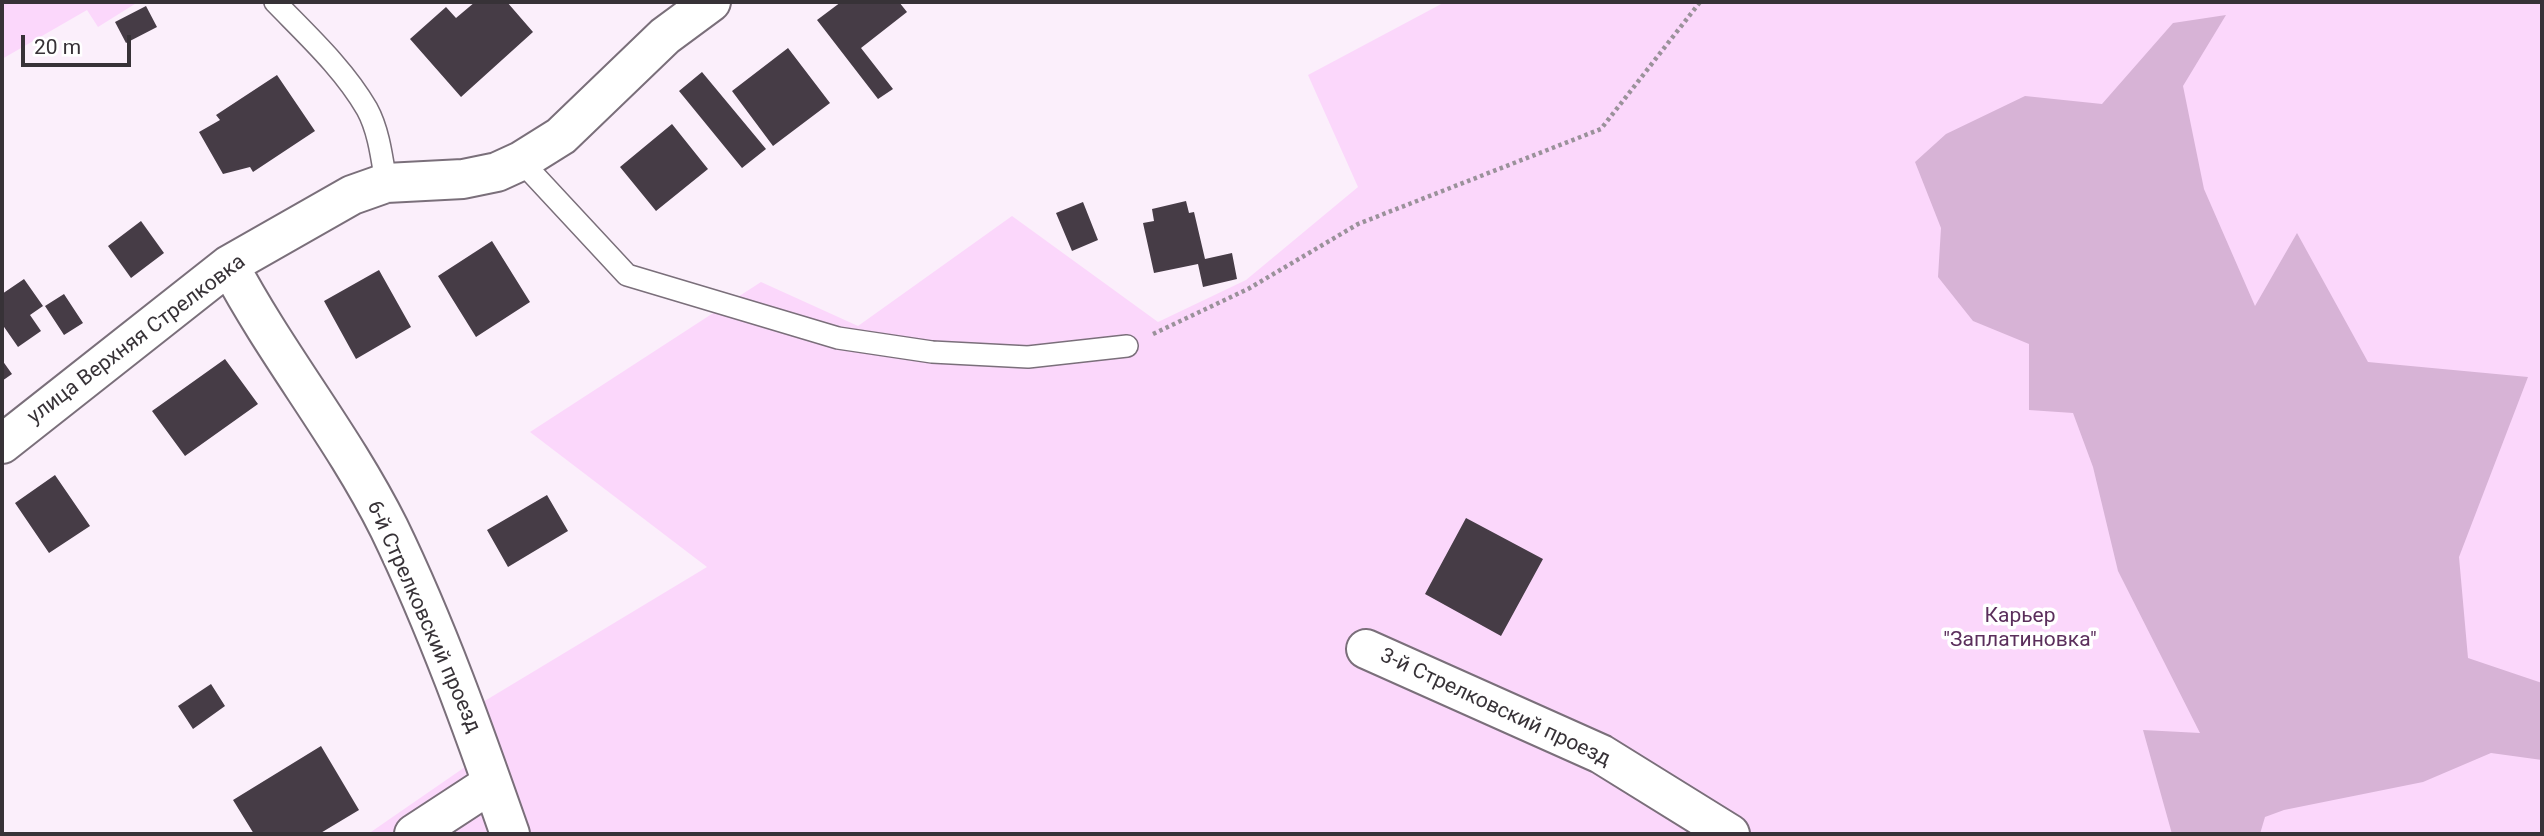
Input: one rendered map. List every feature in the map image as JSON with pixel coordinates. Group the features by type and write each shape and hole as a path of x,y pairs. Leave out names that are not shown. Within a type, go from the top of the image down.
{"street":[{"name":"улица Верхняя Стрелковка","path":"2,444 229,265 352,195 386,183 463,178 497,172 522,161 561,136 665,36 710,2"},
{"name":"6-й Стрелковский проезд","path":"229,265 247,300 320,408 388,528 472,721 510,834"},
{"name":"3-й Стрелковский проезд","path":"1366,649 1601,754 1730,834"},
{"path":"414,834 492,782"}],"lane":[{"path":"275,2 322,50 367,109 380,149 386,183"},
{"path":"522,161 627,275 838,338 932,352 1028,357 1127,346"}],"path":[{"path":"1127,346 1248,289 1358,224 1601,129 1700,2"}],"green space":[{"path":"2,2 138,2 98,27 87,10 2,59"},
{"name":"Карьер \"Заплатиновка\"","path":"1445,2 2542,2 2542,834 522,834 478,705 707,567 530,432 761,282 858,326 1012,216 1158,322 1246,280 1358,187 1308,75"},
{"path":"465,767 497,834 368,834"}],"shaded area":[{"path":"2226,15 2183,86 2204,189 2255,306 2297,233 2368,362 2528,377 2459,557 2468,658 2542,683 2542,760 2491,753 2423,782 2284,810 2265,817 2260,834 2172,834 2143,730 2200,733 2118,571 2093,467 2073,413 2029,410 2029,344 1973,321 1938,277 1941,228 1915,162 1946,134 2025,96 2102,104 2173,23"}],"building":[{"path":"475,2 507,2 533,32 461,97 410,39 446,7 456,18"},
{"path":"841,2 899,2 907,12 861,48 893,89 878,99 817,20"},
{"path":"146,6 157,27 126,43 115,22"},
{"path":"788,48 830,103 773,146 732,91"},
{"path":"702,72 766,149 742,168 679,91"},
{"path":"277,75 315,131 253,172 250,167 223,174 199,132 220,120 216,115"},
{"path":"672,124 708,169 656,211 620,167"},
{"path":"1186,201 1189,213 1194,212 1205,259 1232,253 1237,279 1203,287 1198,264 1154,273 1143,223 1154,221 1152,209"},
{"path":"1083,202 1098,240 1072,251 1056,213"},
{"path":"141,221 164,253 131,278 108,246"},
{"path":"492,241 530,302 476,337 438,276"},
{"path":"379,270 411,327 356,359 324,301"},
{"path":"24,279 43,306 30,315 41,331 18,347 2,324 2,294"},
{"path":"64,294 83,323 64,335 45,306"},
{"path":"225,359 258,404 185,456 152,411"},
{"path":"2,360 12,374 2,381"},
{"path":"55,475 90,526 49,553 15,503"},
{"path":"547,495 568,531 508,567 487,530"},
{"path":"1466,518 1543,559 1501,636 1425,594"},
{"path":"211,684 225,706 193,729 178,706"},
{"path":"321,746 359,810 319,834 254,834 233,800"}]}
